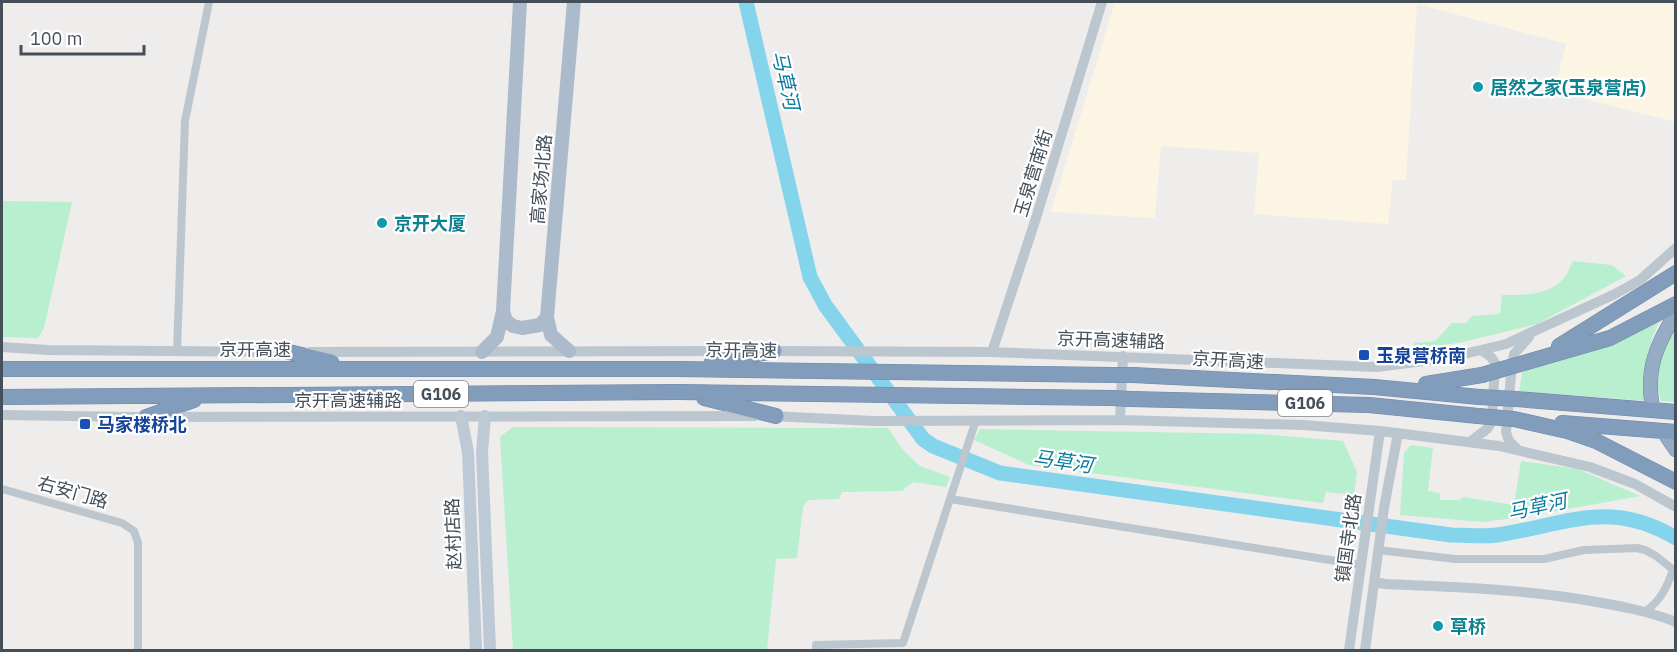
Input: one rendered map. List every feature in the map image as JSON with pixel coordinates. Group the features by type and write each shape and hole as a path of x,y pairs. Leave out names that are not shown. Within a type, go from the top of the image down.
{"highway":[{"path":"1544,356 1676,273"},
{"path":"1374,387 1439,384 1482,375 1610,338 1676,304"},
{"path":"1652,404 1649,386 1653,357 1663,334 1676,314"},
{"path":"677,369 774,351"},
{"path":"290,352 358,368"},
{"name":"京开高速","path":"2,369 677,369 1132,375 1374,387 1674,412"},
{"path":"678,392 776,416"},
{"name":"G106","path":"2,397 678,392 912,394 1369,405 1514,419"},
{"path":"146,417 205,396"},
{"path":"1514,419 1671,434 1676,450"},
{"path":"1514,419 1567,431 1596,441 1676,482"}],"main road":[{"name":"高家场北路","path":"482,352 497,337 503,310 520,2"},
{"name":"高家场北路","path":"547,317 574,2"},
{"path":"503,310 506,321 522,328 540,325 547,317"},
{"path":"547,317 551,334 569,351"},
{"name":"赵村店路","path":"461,416 468,452 476,651"},
{"name":"赵村店路","path":"485,416 482,452 490,651"}],"street":[{"path":"177,352 185,121 209,2"},
{"name":"玉泉营南街","path":"992,352 1102,2"},
{"name":"京开高速辅路","path":"774,351 992,352 1377,367 1447,358 1506,344 1615,294 1640,280 1676,248"},
{"path":"1518,449 1509,441 1506,432 1514,354 1536,331"},
{"path":"2,347 177,352 774,351"},
{"path":"1471,441 1487,429 1492,421 1495,363 1491,357 1480,350"},
{"path":"1120,420 1123,356"},
{"name":"京开高速辅路","path":"2,415 146,417 776,416 874,421 976,420"},
{"path":"816,651 816,645 903,644 976,420 1303,424 1471,441 1518,449 1590,467 1635,484 1676,507"},
{"name":"镇国寺北路","path":"1349,651 1380,431"},
{"name":"镇国寺北路","path":"1365,651 1384,508 1398,432"},
{"name":"右安门路","path":"2,489 122,523 134,531 138,543 138,651"},
{"path":"950,499 1361,565"},
{"path":"1379,548 1455,559 1544,559 1584,550 1637,548 1646,550 1674,571 1666,590 1646,611"},
{"path":"1375,582 1550,594 1646,611 1676,622"}],"shaded area":[{"path":"1115,2 1676,3 1675,122 1554,91 1566,44 1417,4 1406,180 1393,180 1388,224 1254,214 1259,153 1161,146 1155,218 1051,212"}],"green space":[{"path":"2,201 72,202 44,328 38,338 2,337"},
{"path":"1573,261 1612,265 1626,276 1537,324 1463,342 1414,350 1414,343 1435,341 1452,323 1466,323 1472,316 1500,314 1502,295 1535,293 1551,288 1565,276"},
{"path":"1661,316 1645,367 1649,401 1519,391 1523,369"},
{"path":"1675,321 1675,402 1661,401 1657,368"},
{"path":"513,427 888,428 903,450 920,466 950,477 946,487 913,482 902,491 842,492 839,499 808,500 803,507 797,558 776,559 767,650 513,650 500,437"},
{"path":"980,429 1261,434 1343,441 1357,472 1354,495 1326,492 1323,503 1029,465 974,440"},
{"path":"1411,445 1433,448 1428,491 1440,493 1440,500 1459,500 1463,497 1514,505 1521,461 1578,469 1640,496 1483,522 1400,515 1404,453"}],"waterway":[{"name":"马草河","path":"746,2 810,277 825,305 923,439 933,446 1000,473 1451,535 1497,535 1566,521 1608,517 1629,519 1652,526 1676,538"}],"place":[{"name":"居然之家(玉泉营店)","path":"1478,87"},
{"name":"京开大厦","path":"382,223"},
{"name":"玉泉营桥南","path":"1364,355"},
{"name":"马家楼桥北","path":"85,424"},
{"name":"草桥","path":"1438,626"}]}
